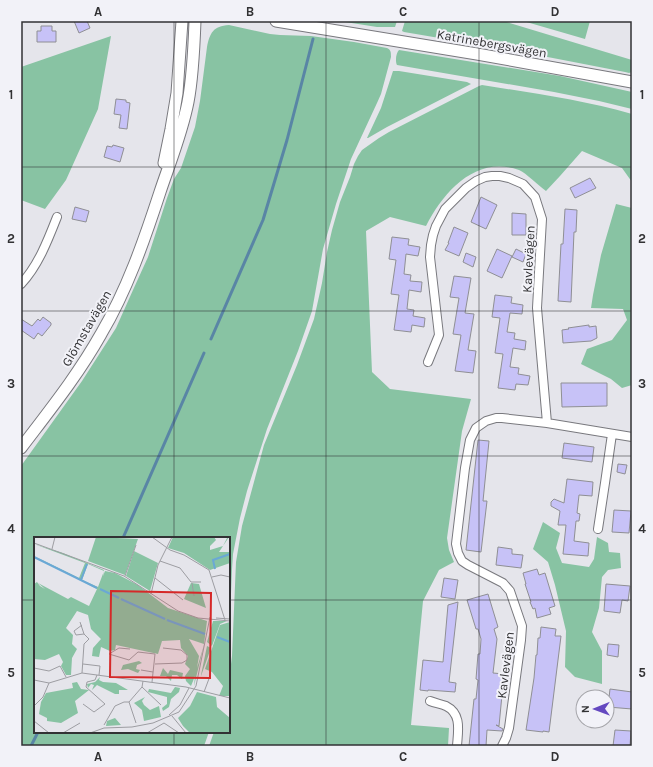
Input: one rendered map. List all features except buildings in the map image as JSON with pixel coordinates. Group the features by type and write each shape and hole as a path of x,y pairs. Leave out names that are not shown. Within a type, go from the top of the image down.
{"main road":[{"name":"Glömstavägen","path":"154,210 177,93 182,21"},
{"name":"Glömstavägen","path":"21,448 53,407 106,326 139,253 182,131 188,101 195,21"},
{"name":"Katrinebergsvägen","path":"276,21 477,54 632,82"}],"street":[{"name":"Kavlevägen","path":"428,362 439,335 430,257 431,244 436,226 445,209 466,188 476,181 484,177 500,176 517,181 527,187 535,197 542,219 537,308 547,423"},
{"path":"21,284 32,270 42,253 57,217"},
{"name":"Kavlevägen","path":"502,746 509,728 522,626 510,591 504,582 468,565 462,561 458,553 456,544 465,468 470,440 476,428 496,418 547,423 632,437"},
{"path":"598,529 612,434"},
{"path":"430,701 447,706 454,712 457,717 459,728 457,746"}],"green space":[{"path":"339,21 397,21 395,27 377,27"},
{"path":"405,21 503,21 632,60 632,72 629,73 527,53 404,32 402,31"},
{"path":"523,21 590,21 585,39"},
{"path":"229,25 270,34 311,36 387,48 390,51 391,57 381,94 351,159 336,204 323,249 312,311 267,429 247,491 233,554 230,618 230,537 34,537 34,733 209,733 204,746 21,746 21,466 82,381 116,328 148,257 167,198 174,179 181,168 195,127 209,38 213,31"},
{"path":"111,36 98,109 66,180 45,209 21,200 21,67"},
{"path":"399,50 560,76 632,92 632,109 554,92 397,65 396,57"},
{"path":"393,71 467,82 471,84 367,138 381,108"},
{"path":"482,85 539,94 632,114 632,182 622,168 582,151 546,191 519,170 503,167 489,168 475,172 463,179 452,189 442,200 426,226 390,217 366,231 372,372 390,389 471,399 462,431 447,538 449,550 454,562 439,570 423,601 411,725 449,728 448,746 209,746 214,733 230,733 230,672 236,562 242,526 264,445 314,319 332,230 340,202 354,164 362,150 379,138"},
{"path":"616,204 632,208 632,385 622,388 611,379 581,364 587,349 612,340 627,320 623,309 591,308 601,255"},
{"path":"543,522 560,533 556,548 562,563 589,567 594,559 597,537 608,543 609,552 620,553 621,568 608,570 602,577 599,608 592,632 602,651 602,684 575,677 565,667 566,631 555,585 548,562 533,549"}],"waterway":[{"path":"211,339 263,220 287,140 313,39"},
{"path":"123,537 204,353"},
{"path":"31,746 38,733"}]}
